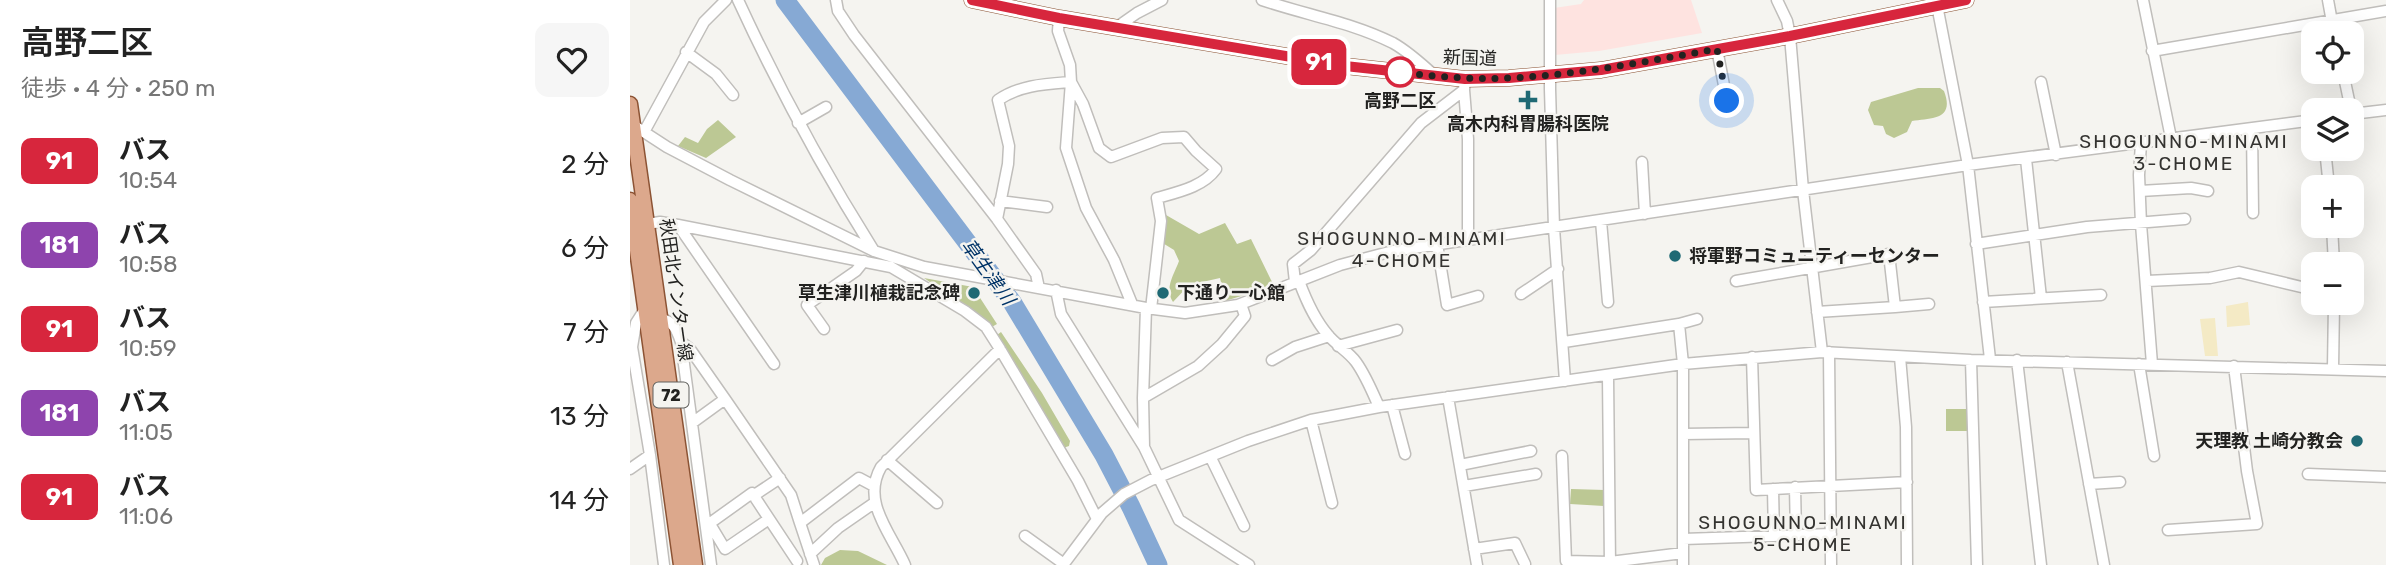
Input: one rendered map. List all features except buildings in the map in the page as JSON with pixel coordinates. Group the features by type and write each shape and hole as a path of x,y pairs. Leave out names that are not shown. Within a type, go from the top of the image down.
{"main road":[{"name":"新国道","path":"981,1 1035,6 1059,18 1345,66 1436,77 1464,84 1601,70 1790,36 1936,3 1966,0"},
{"name":"秋田北インター線","path":"630,104 636,127 640,225 638,243 645,309 681,565"},
{"name":"秋田北インター線","path":"630,200 640,225"},
{"name":"秋田北インター線","path":"638,243 661,319 695,565"}],"street":[{"path":"726,0 704,22 636,127 730,180 879,253 924,267 1185,313 1241,304 1340,265 1394,251 1968,165 2301,122"},
{"path":"738,0 798,123 832,185 891,267"},
{"path":"836,0 838,10 854,35 997,219 1036,274 1037,287"},
{"path":"1117,27 1162,0"},
{"path":"1262,0 1342,22 1393,44 1411,55 1436,77"},
{"path":"1550,0 1554,228 1565,382"},
{"path":"1777,0 1787,21 1790,36 1803,190 1817,312 1826,352 1831,565"},
{"path":"2143,0 2171,138"},
{"path":"2328,0 2332,20"},
{"path":"1936,3 1968,165 1990,359"},
{"path":"2152,51 2386,10"},
{"path":"1059,18 1058,31 1070,65 1071,82 1066,148 1086,208 1114,260 1132,304"},
{"path":"1717,49 1727,101 1726,109"},
{"path":"686,52 716,74 733,95"},
{"path":"997,219 1009,146 999,100 1008,94 1033,86 1071,82"},
{"path":"1071,82 1083,104 1099,148 1111,157 1162,138 1184,137 1216,169 1210,178 1190,188 1157,198 1161,221 1148,308 1143,398 1144,447"},
{"path":"2041,82 2056,155"},
{"path":"1464,84 1468,139 1468,240"},
{"path":"1379,407 1354,358 1329,336 1310,309 1297,282 1293,264 1320,240 1421,123 1464,84"},
{"path":"798,123 826,107"},
{"path":"2364,111 2386,110"},
{"path":"2252,128 2253,212"},
{"path":"2141,143 2141,224 2152,364"},
{"path":"2026,159 2041,298"},
{"path":"1642,162 1645,214"},
{"path":"2140,191 2191,188 2208,191"},
{"path":"1000,201 1048,207"},
{"path":"1976,244 2087,227 2185,219"},
{"path":"1601,221 1608,302"},
{"path":"640,225 660,222 678,225 891,267 971,315 986,327 1100,516"},
{"path":"678,225 774,364"},
{"path":"1437,244 1447,305 1478,296"},
{"path":"1735,281 1889,254 1895,307"},
{"path":"824,329 807,305 856,271 864,261"},
{"path":"1521,293 1558,269"},
{"path":"2147,281 2210,278 2239,272 2301,287"},
{"path":"1056,290 1061,314 1144,447 1155,478 1180,520 1249,565"},
{"path":"1983,302 2101,295"},
{"path":"1817,312 1929,303"},
{"path":"1143,398 1198,366 1222,344 1245,316 1241,304"},
{"path":"645,309 636,323 632,347 650,455 664,565"},
{"path":"2333,368 2334,315"},
{"path":"661,319 673,325 681,342 708,525 711,565"},
{"path":"1563,342 1697,319"},
{"path":"1562,456 1566,563 1683,559 1683,364 1679,324"},
{"path":"1338,346 1398,330"},
{"path":"1272,360 1295,348 1329,336"},
{"path":"681,342 690,349 791,495 812,559"},
{"path":"905,565 874,503 875,477 887,460 1000,349"},
{"path":"1025,536 1064,565 1100,516 1124,494 1155,478 1210,456 1311,420 1392,405 1683,364 1826,352 1971,360 2386,371"},
{"path":"1752,357 1756,490 1907,482"},
{"path":"1900,357 1907,482 1907,565"},
{"path":"1971,360 1977,565"},
{"path":"2017,360 2041,565"},
{"path":"2067,362 2104,565"},
{"path":"2139,364 2154,456"},
{"path":"2168,530 2257,524 2245,458 2234,366"},
{"path":"1608,376 1610,563"},
{"path":"1448,397 1477,565"},
{"path":"692,423 724,399"},
{"path":"1392,405 1405,454"},
{"path":"1311,420 1332,503"},
{"path":"1683,434 1753,433"},
{"path":"1460,465 1531,451"},
{"path":"630,469 650,455"},
{"path":"1210,456 1244,526"},
{"path":"887,460 937,503"},
{"path":"1464,486 1536,474"},
{"path":"2308,474 2386,477"},
{"path":"753,496 780,478"},
{"path":"800,523 859,478 874,486"},
{"path":"2089,484 2120,482"},
{"path":"1795,488 1796,535"},
{"path":"1773,489 1774,536"},
{"path":"708,525 752,493 797,561"},
{"path":"812,559 838,528 874,503"},
{"path":"708,525 725,550 769,519"},
{"path":"1683,539 1831,534"},
{"path":"1474,549 1515,543 1525,564"}],"shaded area":[{"path":"1584,0 1691,0 1702,33 1599,51 1555,55 1554,8 1581,4"}],"green space":[{"path":"1918,88 1940,88 1944,91 1946,108 1940,116 1912,121 1907,132 1894,138 1886,134 1883,126 1874,125 1868,110 1871,102"},
{"path":"718,120 736,137 706,158 678,146 685,137 698,143 707,129"},
{"path":"1166,215 1199,234 1225,223 1237,244 1251,239 1274,286 1225,301 1220,278 1189,285 1173,302 1169,292 1179,261 1174,250 1161,242"},
{"path":"924,278 973,287 997,324 990,328 969,309"},
{"path":"1001,332 1042,393 1070,441 1069,446 1063,448 997,335"},
{"path":"1946,409 1968,409 1967,431 1946,431"},
{"path":"1571,489 1605,490 1604,506 1570,504"},
{"path":"840,550 858,551 887,565 821,565 825,558"}],"sand":[{"path":"2248,302 2250,325 2227,327 2226,306"},
{"path":"2215,318 2218,356 2205,356 2200,319"}],"waterway":[{"name":"草生津川","path":"785,0 1012,302 1104,455 1158,565"}],"bus line":[{"name":"91","path":"972,0 1059,18 1345,66 1465,79 1601,70 1790,36 1966,0"}],"place":[{"name":"高野二区","path":"1400,72"},
{"name":"高木内科胃腸科医院","path":"1528,100"},
{"name":"将軍野コミュニティーセンター","path":"1675,256"},
{"name":"草生津川植栽記念碑","path":"974,293"},
{"name":"下通り一心館","path":"1163,293"},
{"name":"天理教 土崎分教会","path":"2357,441"}],"district":[{"name":"SHOGUNNO-MINAMI 3-CHOME","path":"2184,152"},
{"name":"SHOGUNNO-MINAMI 4-CHOME","path":"1402,249"},
{"name":"SHOGUNNO-MINAMI 5-CHOME","path":"1803,533"}],"route":[{"path":"1400,72 1391,71 1465,79 1509,78 1601,70 1717,49 1727,101"}]}
